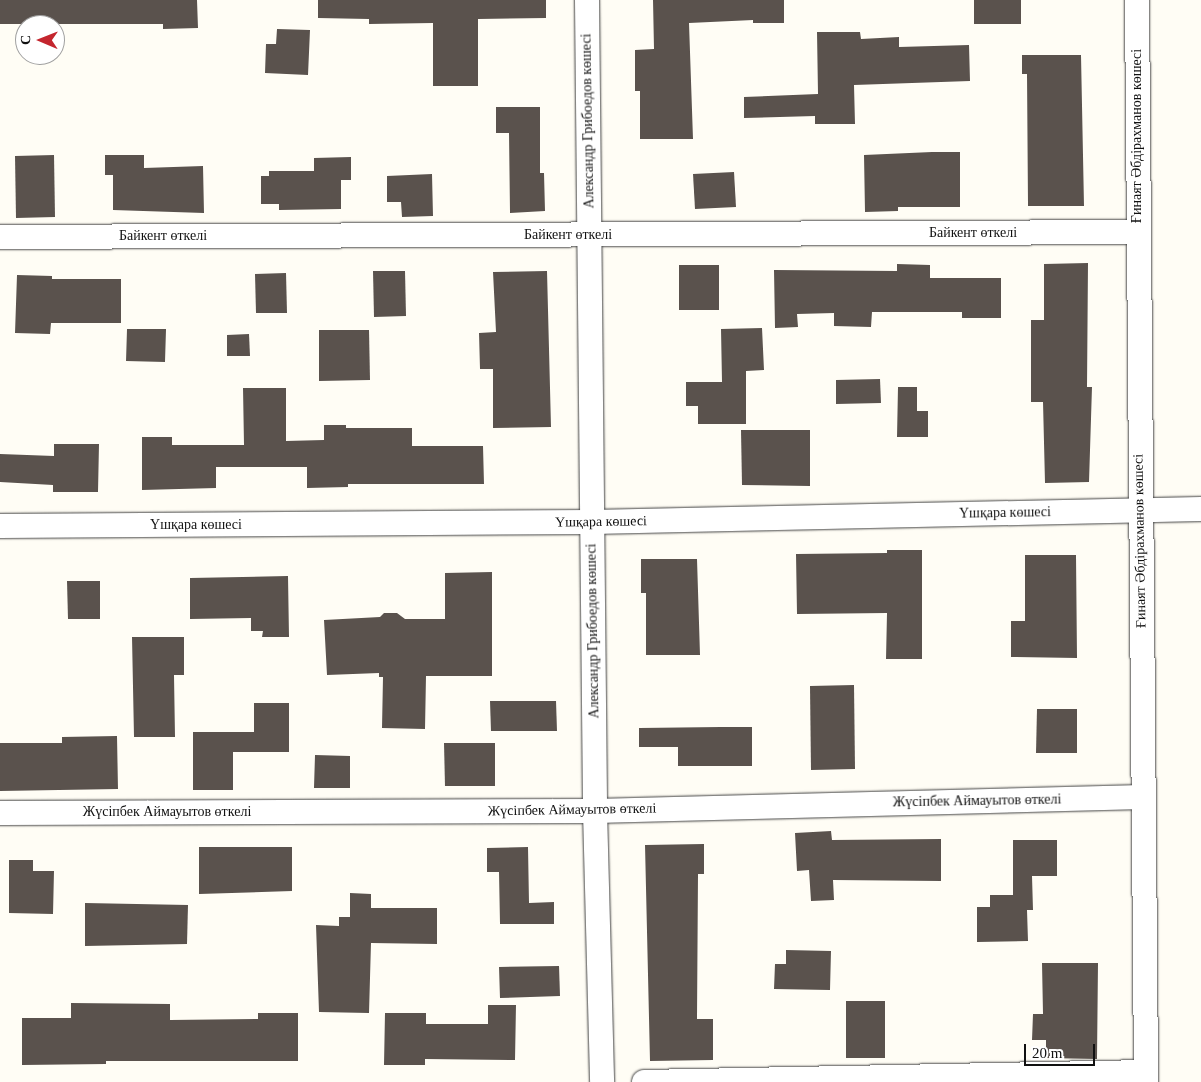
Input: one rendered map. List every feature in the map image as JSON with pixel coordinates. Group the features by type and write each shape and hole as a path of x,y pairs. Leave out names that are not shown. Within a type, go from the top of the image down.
{"street":[{"name":"Александр Грибоедов көшесі","path":"587,0 595,811 602,1082"},
{"name":"Ғинаят Әбдірахманов көшесі","path":"1137,0 1139,511 1146,1077"},
{"name":"Байкент өткелі","path":"0,237 1137,232"},
{"name":"Үшқара көшесі","path":"0,526 592,522 1201,509"},
{"name":"Жүсіпбек Аймауытов өткелі","path":"0,813 595,811 1143,797"},
{"path":"644,1082 1146,1077"}],"building":[{"path":"0,0 197,0 198,28 163,29 163,24 65,24 65,15 15,15 15,24 0,24"},
{"path":"318,0 546,0 546,18 478,19 478,86 433,86 433,23 369,24 369,19 318,18"},
{"path":"653,0 784,0 784,23 753,23 753,20 689,23 693,139 640,139 640,91 635,91 635,50 654,49"},
{"path":"974,0 1021,0 1021,24 974,24"},
{"path":"277,29 310,30 308,75 265,73 266,44 276,44"},
{"path":"817,32 860,32 861,39 899,37 899,47 969,45 970,81 854,85 855,124 815,124 815,116 744,118 744,97 818,94"},
{"path":"1022,55 1081,55 1084,206 1028,206 1027,74 1022,74"},
{"path":"496,107 540,107 540,173 544,173 545,211 510,213 509,133 496,133"},
{"path":"960,152 960,207 898,207 898,211 865,212 864,155"},
{"path":"54,155 55,217 16,218 15,156"},
{"path":"105,155 144,155 144,168 203,166 204,213 113,210 113,175 105,175"},
{"path":"351,157 351,180 341,180 341,209 279,210 279,204 261,204 261,176 269,176 269,171 314,171 314,158"},
{"path":"734,172 736,207 695,209 693,174"},
{"path":"432,174 433,216 402,217 401,202 387,202 387,176"},
{"path":"1088,263 1087,387 1092,387 1089,482 1045,483 1043,402 1031,402 1031,320 1044,320 1044,264"},
{"path":"897,264 930,265 930,278 1001,278 1001,318 962,318 962,312 872,312 871,327 834,326 834,313 797,314 798,327 775,328 774,270 897,271"},
{"path":"679,265 719,265 719,310 679,310"},
{"path":"373,271 405,271 406,316 374,317"},
{"path":"547,271 551,427 493,428 493,369 480,369 479,333 496,332 493,272"},
{"path":"286,273 287,313 256,313 255,274"},
{"path":"17,275 52,276 52,279 121,279 121,323 51,323 50,334 15,333"},
{"path":"762,328 764,370 746,371 746,424 698,424 698,406 686,406 686,382 722,382 721,329"},
{"path":"127,329 166,329 165,362 126,361"},
{"path":"319,330 369,330 370,380 319,381"},
{"path":"249,334 250,356 227,356 227,335"},
{"path":"880,379 881,403 836,404 836,380"},
{"path":"898,387 917,387 917,411 928,411 928,437 897,437"},
{"path":"243,388 286,388 286,441 324,440 324,425 346,425 346,428 412,428 412,446 483,446 484,484 348,484 348,487 307,488 307,467 216,467 216,488 142,490 142,437 172,437 172,445 244,445"},
{"path":"741,430 810,430 810,486 742,485"},
{"path":"54,444 99,444 98,492 53,492 53,485 0,482 0,454 54,456"},
{"path":"887,550 922,550 922,659 886,659 887,613 797,614 796,554 887,553"},
{"path":"1025,555 1076,555 1077,658 1011,657 1011,621 1025,621"},
{"path":"641,559 697,559 700,655 646,655 646,593 641,593"},
{"path":"492,572 492,676 426,676 425,729 382,728 383,677 379,677 379,673 327,675 324,620 380,617 384,613 397,613 405,619 445,619 445,573"},
{"path":"288,576 289,637 262,637 263,631 251,631 251,618 190,619 190,578"},
{"path":"67,581 100,581 100,619 68,619"},
{"path":"132,637 184,637 184,675 174,675 175,737 134,737"},
{"path":"854,685 855,769 811,770 810,686"},
{"path":"490,701 556,701 557,731 491,731"},
{"path":"254,703 289,703 289,752 233,752 233,790 193,790 193,732 254,732"},
{"path":"1037,709 1077,709 1077,753 1036,753"},
{"path":"752,727 752,766 678,766 678,747 639,747 639,728"},
{"path":"117,736 118,789 0,791 0,743 62,743 62,737"},
{"path":"444,743 495,743 495,786 445,786"},
{"path":"315,755 350,756 350,788 314,788"},
{"path":"831,831 832,840 941,839 941,881 833,880 834,900 811,901 809,870 797,871 795,833"},
{"path":"1013,840 1057,840 1057,876 1032,876 1033,910 1027,910 1028,941 977,942 977,907 990,907 990,895 1013,895"},
{"path":"704,844 704,874 698,874 697,1019 713,1019 713,1060 650,1061 645,845"},
{"path":"199,847 292,847 292,891 199,894"},
{"path":"528,847 529,903 554,902 554,924 500,924 499,872 487,872 487,848"},
{"path":"9,860 33,860 33,871 54,871 53,914 9,913"},
{"path":"350,893 371,894 371,908 437,908 437,944 371,943 369,1013 319,1012 316,925 339,926 339,917 350,917"},
{"path":"85,903 188,905 187,944 85,946"},
{"path":"786,950 831,951 830,990 774,989 775,964 786,964"},
{"path":"1042,963 1098,963 1097,1059 1046,1058 1046,1040 1032,1040 1033,1014 1043,1014"},
{"path":"559,966 560,996 500,998 499,967"},
{"path":"846,1001 885,1001 885,1058 846,1058"},
{"path":"71,1003 170,1004 170,1020 258,1019 258,1013 298,1013 298,1061 106,1061 106,1064 22,1065 22,1018 71,1018"},
{"path":"488,1005 516,1005 515,1060 425,1059 425,1065 384,1065 385,1013 426,1013 426,1024 488,1024"}]}
